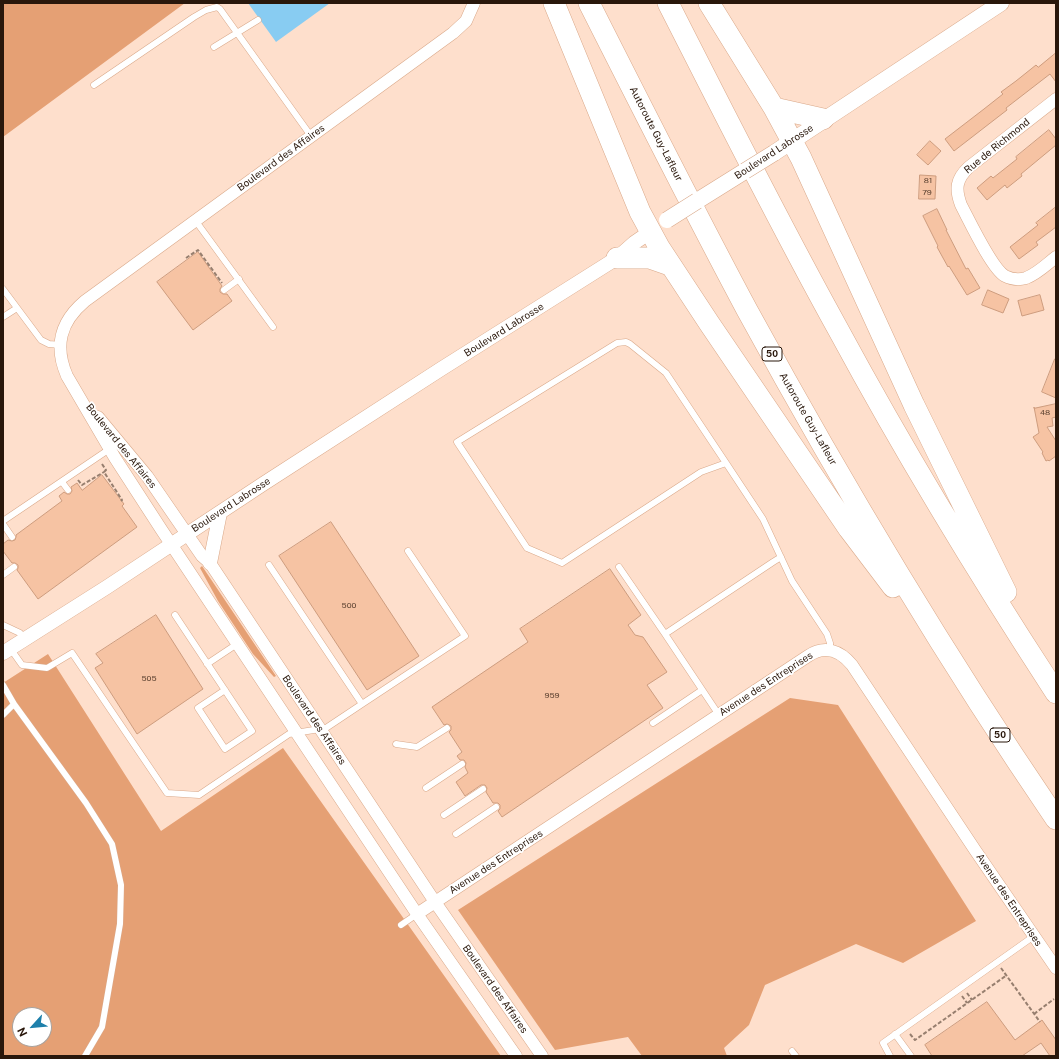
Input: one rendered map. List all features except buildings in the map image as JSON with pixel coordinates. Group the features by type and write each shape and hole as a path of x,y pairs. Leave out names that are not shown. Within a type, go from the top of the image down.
{"highway":[{"path":"554,3 640,212 670,265 849,529 974,695"},
{"name":"Autoroute Guy-Lafleur","path":"589,3 707,233 775,360 880,543 974,695 1056,819"},
{"path":"668,3 781,223 857,364 952,529 1056,692"},
{"path":"709,3 774,108 801,158 944,469 1056,692"},
{"path":"774,108 823,119"},
{"path":"617,258 650,258 670,265"}],"main road":[{"name":"Boulevard Labrosse","path":"650,232 774,153 823,119 1001,3"}],"street":[{"name":"Boulevard des Affaires","path":"474,3 469,16 458,30 80,305 66,323 61,336 60,345 64,369 76,392 115,446 172,545 417,914 516,1056"},
{"name":"Rue de Richmond","path":"1056,99 962,173 957,186 958,198 961,205 994,265 1004,276 1017,279 1025,278 1032,275 1056,257"},
{"name":"Boulevard Labrosse","path":"6,651 172,545 441,369 617,258 634,243 650,232"},
{"name":"Boulevard des Affaires","path":"115,446 147,476 202,556 210,563 435,902 542,1056"},
{"path":"210,563 220,513"},
{"name":"Avenue des Entreprises","path":"417,914 813,653 821,650 830,650 843,655 852,665 1056,968"}],"lane":[{"path":"94,85 194,17 212,7 217,7 220,9 311,136"},
{"path":"214,47 258,20"},
{"path":"196,220 273,327"},
{"path":"224,290 238,279"},
{"path":"3,289 41,340 49,344 60,345"},
{"path":"3,317 17,308"},
{"path":"726,463 701,472 562,563 527,548 457,442 617,343 626,342 630,344 666,373 726,463 763,519 797,590 827,634 830,643 830,650"},
{"path":"12,537 3,522 115,446"},
{"path":"62,482 68,490"},
{"path":"6,651 22,665 48,668 72,653 168,793 199,795 289,734 326,728 465,636 408,551"},
{"path":"664,634 781,558"},
{"path":"269,565 362,704"},
{"path":"3,575 14,567"},
{"path":"619,567 719,715"},
{"path":"175,615 207,664 225,690 252,731 225,749 198,708 225,690"},
{"path":"3,625 20,633 24,639"},
{"path":"207,664 237,644"},
{"path":"3,685 14,704 86,803 112,844 121,885 120,924 102,1027 86,1056"},
{"path":"653,722 702,690"},
{"path":"3,715 14,704"},
{"path":"396,744 417,747 446,728"},
{"path":"426,788 462,764"},
{"path":"444,815 484,789"},
{"path":"456,834 496,807"},
{"path":"401,925 417,914"},
{"path":"890,1056 883,1042 1034,936"},
{"path":"895,1034 911,1056"}],"path":[{"path":"186,258 198,250 218,277"},
{"path":"101,462 106,470 104,472 122,500 121,501"},
{"path":"77,478 82,485 104,472"},
{"path":"1001,967 1040,1022"},
{"path":"909,1032 915,1040 1007,975"},
{"path":"965,991 972,1000"},
{"path":"961,994 967,1003"},
{"path":"1034,1014 1054,999"}],"shaded area":[{"path":"3,3 185,3 3,137"},
{"path":"202,566 276,676 274,677 253,654 218,601 200,568"},
{"path":"48,654 161,831 283,748 501,1056 3,1056 3,683"},
{"path":"790,698 838,705 976,921 903,963 856,944 765,985 749,1025 724,1048 727,1056 642,1056 628,1037 555,1050 458,910"}],"water":[{"path":"248,3 330,3 276,42"}]}
